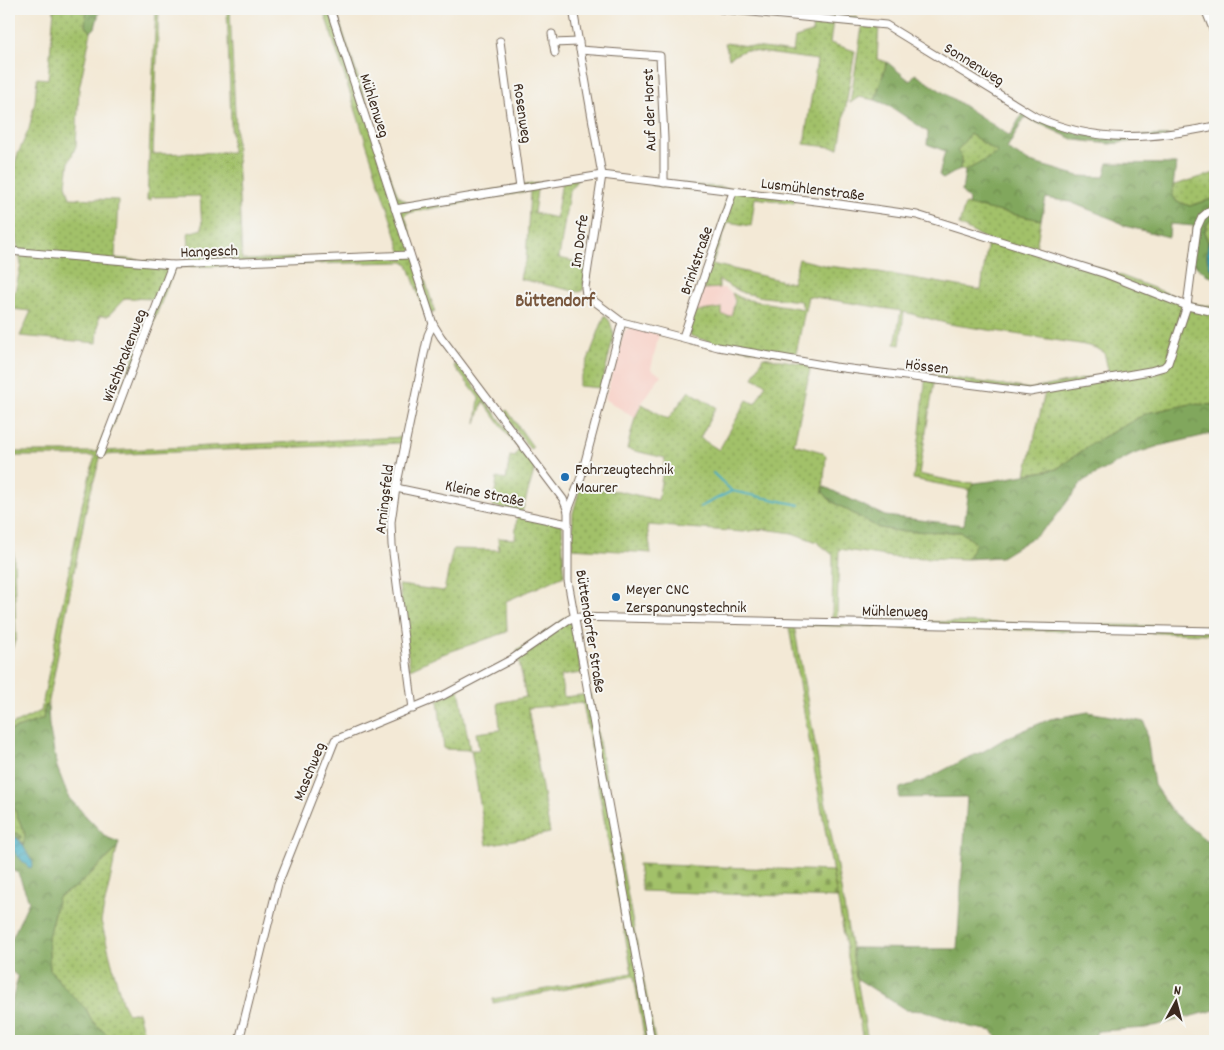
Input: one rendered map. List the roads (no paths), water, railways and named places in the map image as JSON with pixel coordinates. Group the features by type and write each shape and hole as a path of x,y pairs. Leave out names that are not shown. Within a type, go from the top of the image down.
{"street":[{"name":"Mühlenweg","path":"332,9 396,209"},
{"name":"Im Dorfe","path":"573,9 602,175 585,286 586,295 622,322"},
{"name":"Sonnenweg","path":"720,9 886,25 1036,117 1058,127 1083,134 1108,137 1149,136 1215,126"},
{"path":"1205,9 1215,34"},
{"path":"552,34 555,53"},
{"name":"Rosenweg","path":"500,41 520,188"},
{"path":"553,43 580,46"},
{"name":"Auf der Horst","path":"580,46 660,56 664,183"},
{"name":"Lusmühlenstraße","path":"396,209 602,175 916,215 1106,274 1187,306 1215,312"},
{"name":"Brinkstraße","path":"683,337 733,192"},
{"path":"1187,306 1197,228 1202,217 1215,206"},
{"path":"396,209 433,324 563,500 568,511"},
{"name":"Hangesch","path":"9,251 172,265 410,255"},
{"name":"Wischbrakenweg","path":"100,454 172,265"},
{"name":"Hössen","path":"622,322 718,347 835,367 1030,392 1164,367 1168,363 1187,306"},
{"path":"568,511 581,477 622,322"},
{"name":"Arningsfeld","path":"413,709 392,544 391,522 396,488 428,336 433,324"},
{"name":"Kleine Straße","path":"396,488 568,524"},
{"name":"Büttendorfer Straße","path":"568,511 568,581 651,1041"},
{"name":"Mühlenweg","path":"574,617 1215,631"},
{"name":"Maschweg","path":"239,1041 278,884 335,740 413,709 444,694 512,659 574,617"}],"water":[{"path":"1215,233 1215,271 1210,268 1207,254 1209,241"},
{"path":"15,837 20,841 33,862 31,868 15,853 10,840"}],"waterway":[{"path":"713,473 732,491 800,505"},
{"path":"700,507 732,491"}],"place":[{"name":"Fahrzeugtechnik Maurer","path":"565,477"},
{"name":"Meyer CNC Zerspanungstechnik","path":"616,597"}],"district":[{"name":"Büttendorf","path":"555,299"}]}
